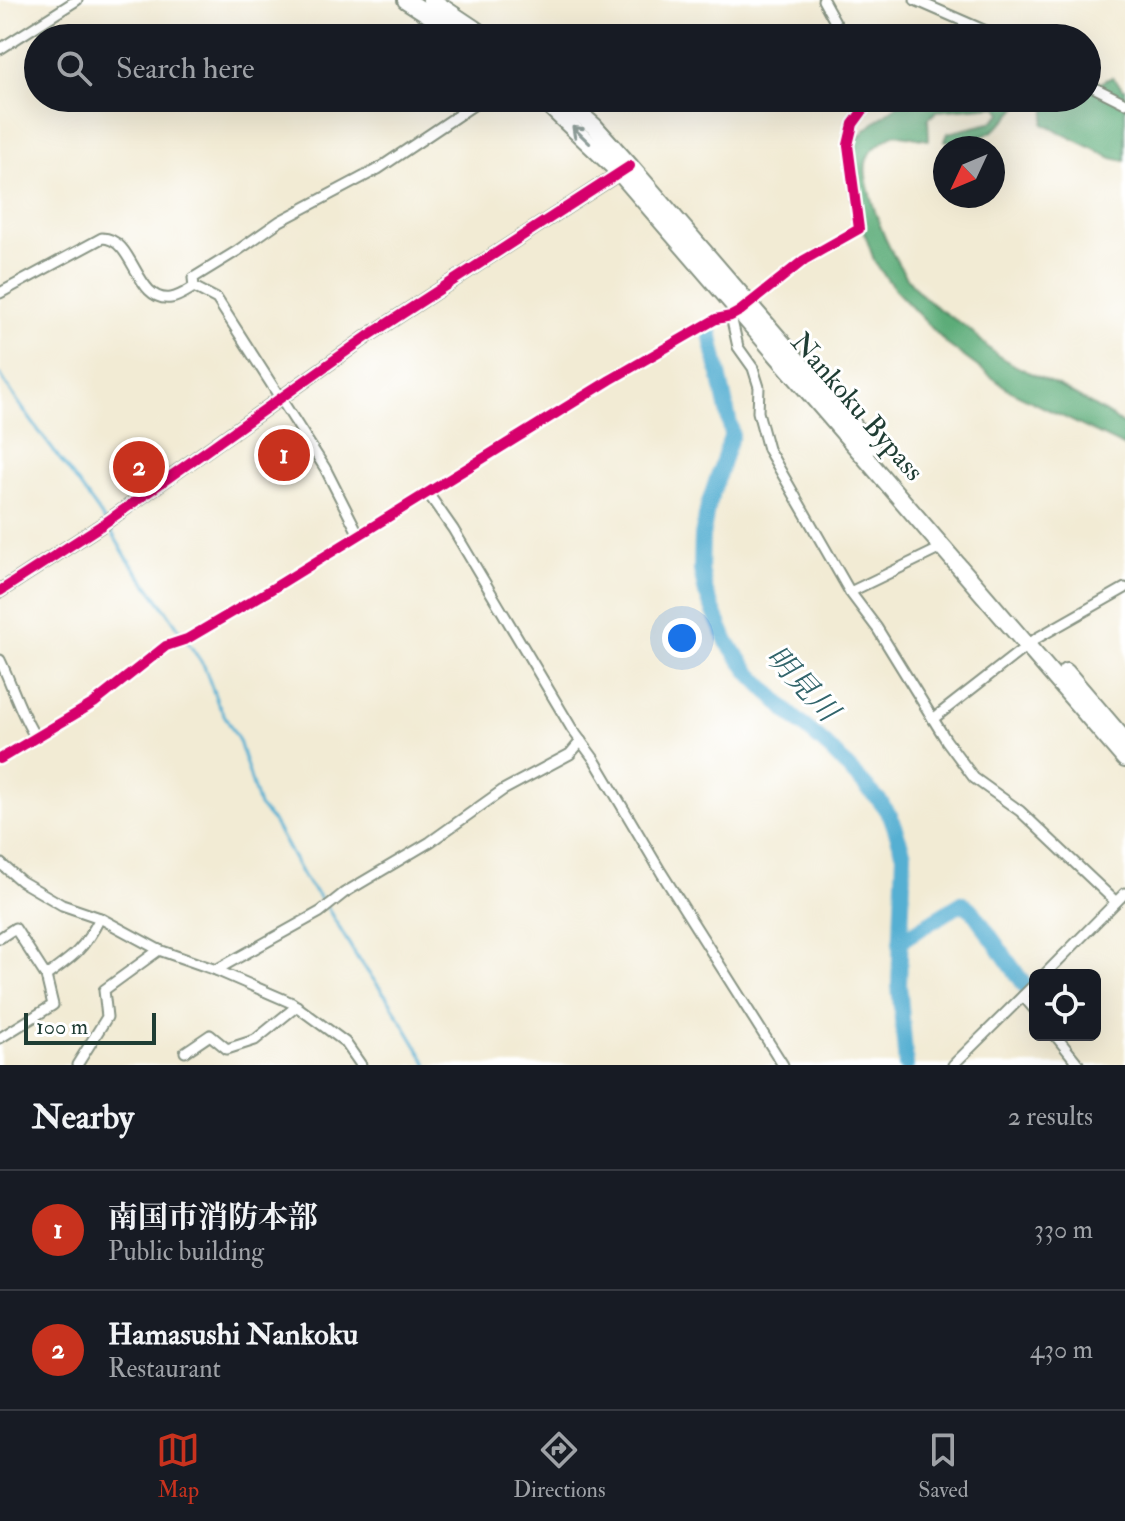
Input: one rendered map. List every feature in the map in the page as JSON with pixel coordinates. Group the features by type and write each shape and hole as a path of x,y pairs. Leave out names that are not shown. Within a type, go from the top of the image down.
{"highway":[{"path":"406,0 443,24"},
{"path":"431,0 467,24"},
{"name":"Nankoku Bypass","path":"558,112 625,169"},
{"name":"Nankoku Bypass","path":"578,112 594,126 625,169 740,310 943,547 1125,741"},
{"name":"Nankoku Bypass","path":"740,310 1033,642 1125,759"}],"street":[{"path":"39,24 77,0"},
{"path":"823,0 836,24"},
{"path":"915,0 970,24"},
{"path":"0,49 24,34"},
{"path":"1101,91 1125,103"},
{"path":"194,287 193,278 200,271 237,251 280,221 378,169 463,112"},
{"path":"0,759 94,703 166,646 185,640 705,325 740,310 804,260 859,229 848,145 853,124 862,112"},
{"path":"0,591 105,522 368,336 625,169"},
{"path":"0,293 102,238 110,238 119,245 157,297 176,297 194,287"},
{"path":"194,287 217,299 325,468 359,535"},
{"path":"740,310 738,347 753,368 759,387 758,412 768,449 850,592 877,628 974,778 1020,811 1125,914"},
{"path":"427,492 453,529 566,720 783,1065"},
{"path":"850,592 943,547"},
{"path":"933,719 1033,642 1125,588"},
{"path":"0,660 22,716 36,738"},
{"path":"216,970 327,907 430,842 503,790 570,754 581,741"},
{"path":"0,863 21,881 62,905 100,918 159,950 216,970 297,1006 345,1042 361,1065"},
{"path":"1050,969 1125,893"},
{"path":"46,976 73,957 87,942 100,918"},
{"path":"0,938 15,928 46,976 53,1005 0,1038"},
{"path":"77,1065 107,1017 104,990 159,950"},
{"path":"953,1065 1029,990"},
{"path":"1023,996 1029,1003"},
{"path":"185,1052 210,1035 227,1049 255,1040 297,1006"},
{"path":"1060,1041 1079,1065"}],"green space":[{"path":"1112,77 1125,90 1125,161 1112,158 1043,124 1046,112 1101,112 1101,83"},
{"path":"888,112 936,112 928,119 929,140 895,134 870,153 865,167 875,211 899,265 925,298 970,330 997,355 1074,394 1125,425 1125,447 1012,392 948,345 898,293 875,263 852,197 846,169 848,149 866,129"},
{"path":"1001,112 1013,112 994,130 981,136 947,136 948,133 990,123"}],"waterway":[{"name":"明見川","path":"709,328 732,434 708,506 702,536 701,570 706,593 727,642 750,673 825,744 879,800 891,817 904,854 899,984 906,1065"},
{"path":"0,374 104,520"},
{"path":"108,526 127,558 204,666 218,704 239,741 259,806 274,823 304,878 389,1000 428,1065"},
{"path":"900,941 962,903 972,910 1026,987"}],"cycle path":[{"path":"0,759 94,703 166,646 187,639 267,592 610,380 716,319 740,311 804,260 859,229 848,145 853,124 862,112"},
{"path":"0,591 102,525 368,336 630,166"}],"place":[{"name":"南国市消防本部","path":"284,455"},
{"name":"Hamasushi Nankoku","path":"139,467"}]}
